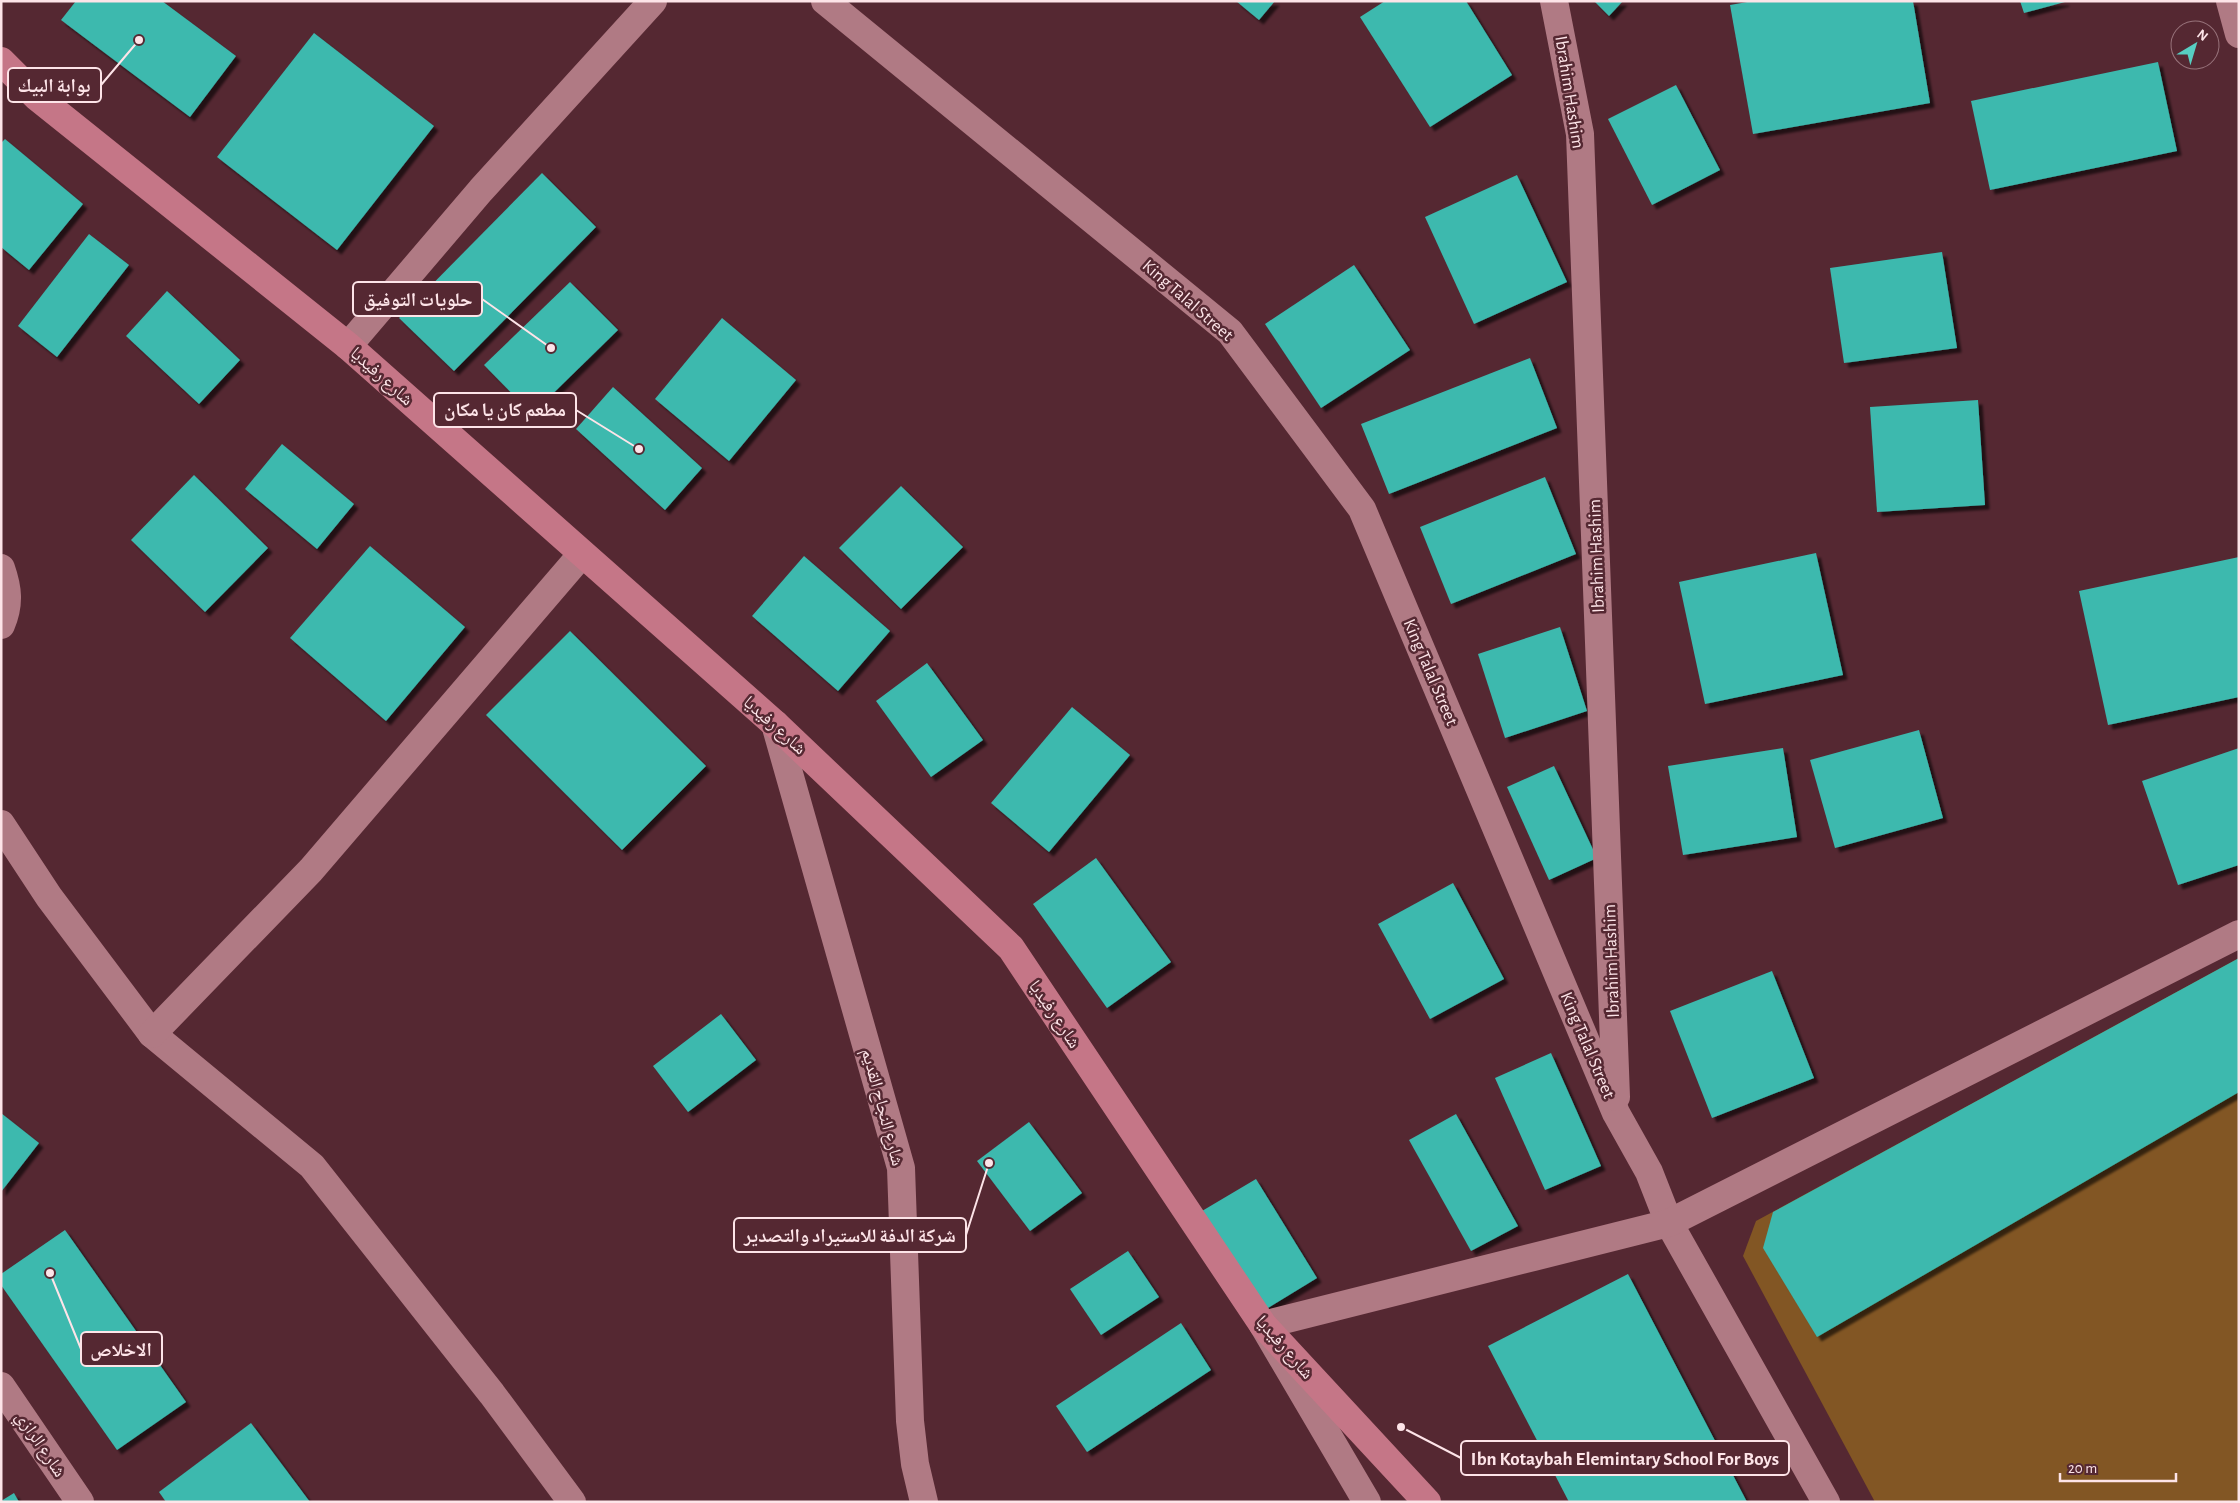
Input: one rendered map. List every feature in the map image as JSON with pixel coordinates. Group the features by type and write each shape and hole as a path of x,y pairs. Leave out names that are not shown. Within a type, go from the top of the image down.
{"main road":[{"name":"شارع رفيديا","path":"1,61 36,97 348,346 775,724 1012,948 1263,1326 1427,1502"}],"street":[{"path":"348,346 481,190 653,1"},
{"name":"King Talal Street","path":"825,1 1230,332 1362,509 1616,1113 1649,1172 1669,1223 1826,1502"},
{"name":"Ibrahim Hashim","path":"1554,1 1580,134 1616,1113"},
{"path":"2230,1 2239,34"},
{"path":"152,1034 311,870 582,554"},
{"path":"1,568 8,590 7,612 1,625"},
{"name":"شارع النجاح القديم","path":"775,724 901,1168 910,1421 915,1464 924,1502"},
{"path":"1,824 49,897 152,1034 312,1166 492,1394 572,1502"},
{"path":"1367,1502 1263,1326 1669,1223 2239,934"},
{"name":"شارع الرازي","path":"1,1386 80,1502"}],"shaded area":[{"path":"2239,958 2239,1502 1875,1502 1743,1256 1756,1221"}],"building":[{"path":"76,1 162,1 236,56 190,117 61,20"},
{"path":"1236,1 1275,1 1259,20"},
{"path":"1385,1 1466,1 1512,75 1430,127 1360,17"},
{"path":"1594,1 1623,1 1609,16"},
{"path":"1753,1 1913,1 1930,103 1753,134 1730,5"},
{"path":"2020,1 2065,1 2065,2 2024,13"},
{"path":"314,33 434,126 337,250 217,157"},
{"path":"2158,62 2177,151 1990,190 1971,101"},
{"path":"1676,85 1720,170 1652,205 1608,119"},
{"path":"5,139 83,204 29,270 1,247 1,143"},
{"path":"542,173 596,227 454,371 399,318"},
{"path":"1517,175 1567,282 1474,324 1425,217"},
{"path":"89,234 129,265 57,357 18,326"},
{"path":"1942,252 1957,348 1844,363 1830,268"},
{"path":"1354,265 1410,350 1321,408 1265,324"},
{"path":"570,282 618,330 532,414 484,365"},
{"path":"167,291 240,360 199,404 126,336"},
{"path":"722,318 796,380 729,461 655,399"},
{"path":"1530,358 1557,428 1389,494 1361,424"},
{"path":"613,387 702,468 665,510 576,429"},
{"path":"1978,400 1985,505 1877,512 1870,407"},
{"path":"282,444 354,504 317,549 245,489"},
{"path":"194,475 268,548 205,612 131,540"},
{"path":"1545,477 1576,554 1451,604 1420,527"},
{"path":"901,486 963,547 901,609 839,548"},
{"path":"370,546 465,627 386,721 290,638"},
{"path":"1816,553 1843,675 1705,704 1679,582"},
{"path":"804,556 890,631 838,691 752,616"},
{"path":"2239,557 2239,697 2108,725 2079,591"},
{"path":"1560,627 1587,711 1505,738 1478,654"},
{"path":"570,631 706,766 622,850 486,715"},
{"path":"927,663 983,740 931,777 876,701"},
{"path":"1072,707 1130,755 1049,852 991,803"},
{"path":"1919,730 1943,818 1835,848 1810,760"},
{"path":"1783,748 1797,837 1683,855 1668,766"},
{"path":"2239,748 2239,865 2178,885 2142,781"},
{"path":"1554,766 1597,858 1549,880 1507,787"},
{"path":"1096,858 1171,962 1107,1008 1033,904"},
{"path":"1453,883 1504,979 1430,1019 1378,924"},
{"path":"2239,958 2239,1092 1817,1337 1763,1248 1773,1212"},
{"path":"1772,971 1814,1078 1712,1118 1670,1011"},
{"path":"721,1014 756,1060 688,1112 653,1066"},
{"path":"1551,1053 1601,1166 1545,1190 1495,1078"},
{"path":"1,1113 39,1143 1,1192"},
{"path":"1456,1114 1518,1226 1471,1251 1409,1140"},
{"path":"1029,1122 1082,1193 1030,1231 977,1161"},
{"path":"1256,1179 1317,1278 1263,1311 1202,1211"},
{"path":"65,1230 186,1402 117,1450 1,1285 1,1274"},
{"path":"1128,1251 1159,1297 1101,1335 1070,1289"},
{"path":"1628,1274 1747,1502 1569,1502 1488,1346"},
{"path":"1181,1323 1211,1370 1087,1452 1056,1406"},
{"path":"251,1423 310,1502 166,1502 159,1492"},
{"path":"14,1493 19,1502 1,1502 1,1501"}],"place":[{"name":"بوابة البيك","path":"139,40"},
{"name":"حلويات التوفيق","path":"551,348"},
{"name":"مطعم كان يا مكان","path":"639,449"},
{"name":"شركة الدفة للاستيراد والتصدير","path":"989,1163"},
{"name":"الاخلاص","path":"50,1273"},
{"name":"Ibn Kotaybah Elemintary School For Boys","path":"1401,1427"}]}
